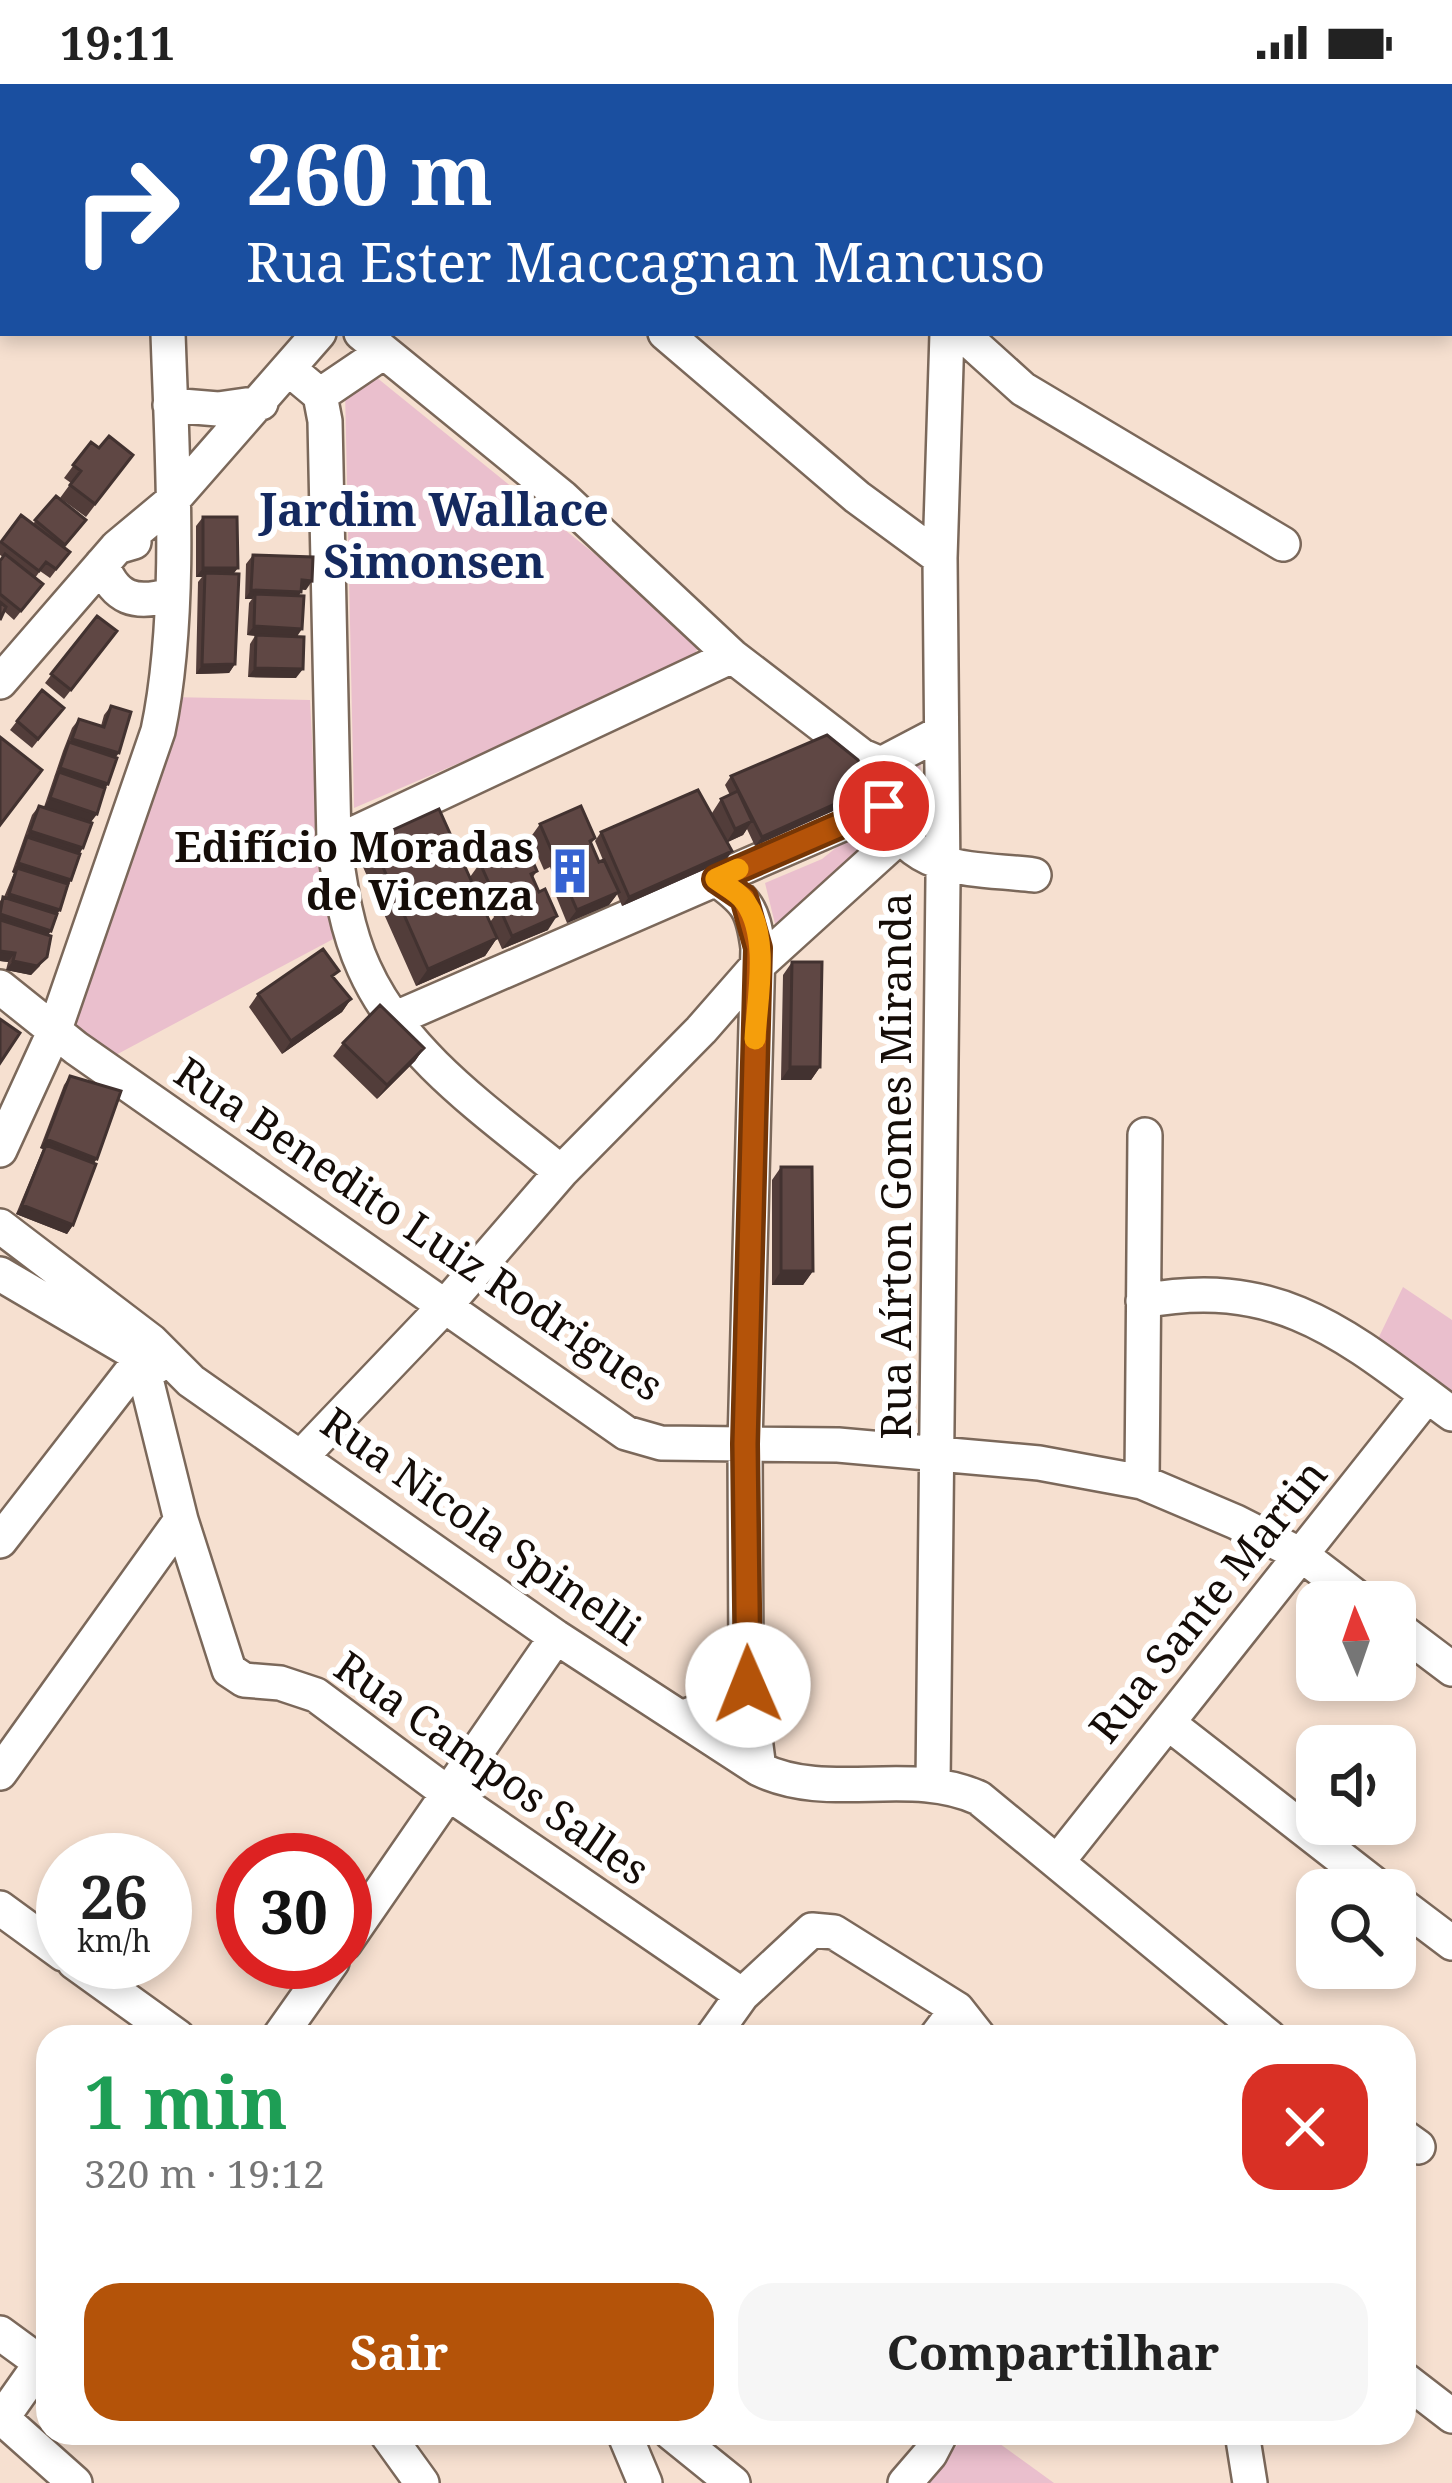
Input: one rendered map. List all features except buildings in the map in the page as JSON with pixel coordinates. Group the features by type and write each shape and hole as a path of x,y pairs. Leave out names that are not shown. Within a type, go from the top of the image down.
{"street":[{"path":"0,1150 54,1031 158,731 166,691 171,560 168,336"},
{"path":"0,682 110,556 171,502 317,336"},
{"path":"669,336 857,497 940,558"},
{"name":"Rua Aírton Gomes Miranda","path":"933,1784 943,863 940,558 947,336"},
{"path":"964,336 1022,389 1283,544"},
{"path":"320,395 371,343 562,497 732,656 862,756 881,764"},
{"path":"290,370 320,395 328,483 334,843 341,896 364,969 394,1019 445,1077 560,1172"},
{"path":"170,405 218,409 261,403"},
{"path":"110,556 130,542 152,544 171,560"},
{"path":"110,556 115,590 126,598 139,601 170,595"},
{"path":"334,843 732,656"},
{"path":"881,764 940,733"},
{"path":"881,764 878,787 884,806 898,838 915,852 943,863 1034,875"},
{"path":"394,1019 884,806"},
{"path":"301,1457 446,1305 560,1172 701,1030 758,965 898,838"},
{"path":"716,879 744,898 750,909 758,965 745,1444 746,1669 759,1769"},
{"name":"Rua Benedito Luiz Rodrigues","path":"0,988 54,1031 626,1433 661,1443 838,1445 1039,1463 1142,1482 1237,1522 1303,1556 1336,1581"},
{"path":"701,1030 755,1054"},
{"path":"1142,1482 1144,1135"},
{"name":"Rua Nicola Spinelli","path":"0,1226 146,1350 556,1636 759,1769 786,1781 933,1784 979,1798 1255,2025"},
{"name":"Rua Nicola Spinelli","path":"0,1274 146,1350"},
{"path":"1143,1301 1191,1292 1255,1298 1332,1329 1440,1405"},
{"path":"0,1541 146,1350"},
{"name":"Rua Campos Salles","path":"146,1350 181,1520 229,1670 244,1680 280,1683 316,1695 449,1794 742,1996"},
{"name":"Rua Sante Martin","path":"1058,1862 1303,1556 1440,1405"},
{"path":"0,1773 181,1520"},
{"path":"372,1904 556,1636"},
{"path":"1416,1642 1452,1670"},
{"path":"683,1717 720,1704 746,1669"},
{"path":"1168,1724 1355,1869"},
{"path":"0,1908 36,1934"},
{"path":"1416,1916 1452,1943"},
{"path":"721,2025 742,1996 812,1930 834,1932 957,2009 970,2025"},
{"path":"111,1989 161,2025"},
{"path":"287,2025 313,1989"},
{"path":"945,2025 957,2009"},
{"path":"0,2333 36,2353"},
{"path":"36,2370 1,2420 75,2483"},
{"path":"1416,2388 1452,2416"},
{"path":"392,2445 406,2476"},
{"path":"629,2445 645,2483"},
{"path":"686,2445 733,2483"},
{"path":"905,2483 933,2445"},
{"path":"1243,2445 1250,2483"}],"shaded area":[{"path":"376,377 701,640 691,664 354,808 345,390"},
{"path":"169,697 310,700 320,894 337,937 112,1057 73,1030 164,740"},
{"path":"921,756 918,835 902,833 894,768"},
{"path":"873,818 886,840 826,879 802,913 776,928 765,883 822,859"},
{"path":"1403,1287 1452,1320 1452,1394 1377,1341"},
{"path":"957,2445 1002,2445 1054,2483 926,2483"}],"slow traffic":[{"path":"738,869 716,879 744,898 753,920 758,965 755,1039"}],"place":[{"name":"Edifício Moradas de Vicenza","path":"570,871"}],"district":[{"name":"Jardim Wallace Simonsen","path":"434,536"}],"route":[{"path":"748,1685 745,1444 758,948 744,898 716,879 884,806"}]}
